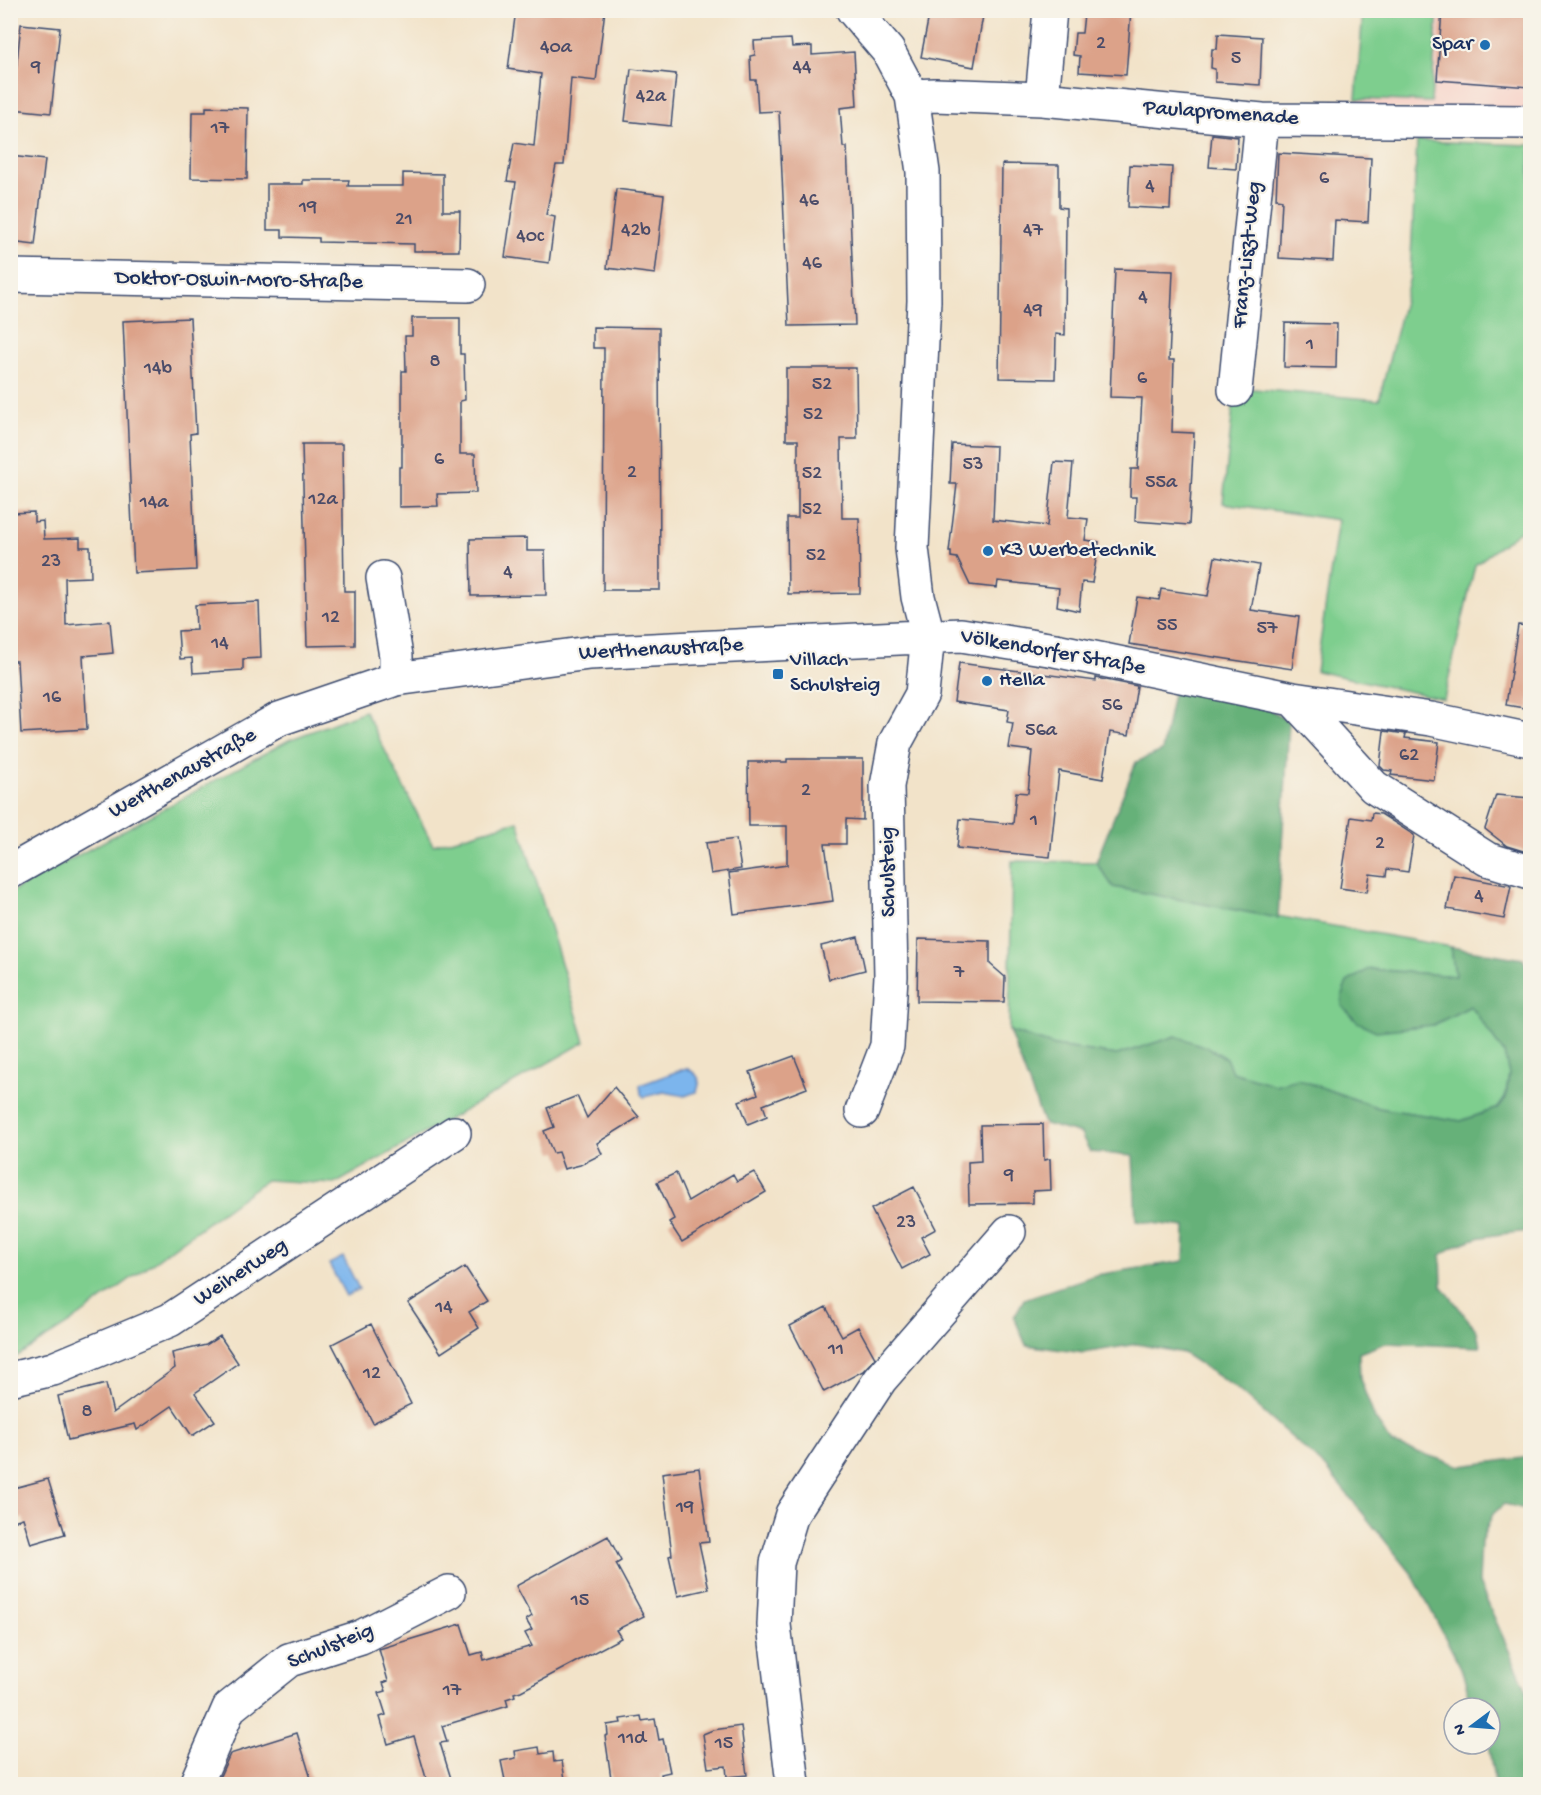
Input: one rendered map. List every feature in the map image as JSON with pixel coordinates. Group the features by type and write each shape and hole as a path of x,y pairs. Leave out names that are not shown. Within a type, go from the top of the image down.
{"street":[{"name":"Völkendorfer Straße","path":"854,10 888,51 912,96 923,172 924,302 912,548 918,597 928,635 961,634 1055,650 1293,699 1431,719 1530,740"},
{"path":"1042,99 1050,10"},
{"name":"Paulapromenade","path":"912,96 1042,99 1262,120 1530,122"},
{"name":"Franz-Liszt-Weg","path":"1234,390 1262,120"},
{"name":"Doktor-Oswin-Moro-Straße","path":"10,276 468,285"},
{"path":"383,578 396,656 396,679"},
{"name":"Werthenaustraße","path":"10,872 279,720 396,679 589,653 928,635"},
{"name":"Schulsteig","path":"862,1111 887,1046 891,976 886,786 895,743 922,694 928,635"},
{"path":"1293,699 1374,787 1487,859 1530,872"},
{"name":"Weiherweg","path":"10,1379 53,1369 170,1320 454,1133"},
{"path":"793,1785 774,1624 777,1563 792,1514 880,1380 1009,1232"},
{"name":"Schulsteig","path":"196,1785 229,1708 289,1660 361,1637 449,1592"}],"shaded area":[{"path":"1363,11 1530,11 1530,114 1356,107"}],"green space":[{"path":"1363,11 1438,11 1431,102 1356,99"},
{"path":"1417,141 1530,145 1530,523 1475,565 1444,699 1316,671 1338,520 1223,503 1234,397 1254,389 1379,400 1410,277"},
{"path":"1174,688 1263,705 1289,722 1278,918 1113,887 1096,862 1136,762 1162,751"},
{"path":"365,711 433,845 518,821 585,1042 335,1184 266,1180 70,1323 11,1360 11,892 289,740"},
{"path":"1012,861 1096,862 1114,887 1451,947 1455,976 1369,969 1433,1025 1471,1006 1504,1053 1509,1074 1505,1098 1498,1108 1461,1121 1379,1108 1298,1079 1275,1085 1232,1072 1176,1036 1117,1055 1055,1046 1009,1031"},
{"path":"1451,947 1523,959 1530,975 1530,1118 1528,1119 1530,1231 1473,1239 1441,1255 1442,1286 1477,1331 1480,1347 1386,1343 1359,1353 1360,1379 1375,1419 1392,1444 1461,1466 1530,1457 1530,1510 1504,1504 1493,1514 1481,1541 1479,1583 1530,1698 1530,1784 1495,1784 1490,1756 1502,1756 1502,1696 1469,1696 1461,1668 1412,1574 1326,1468 1236,1388 1183,1353 1137,1344 1084,1353 1026,1345 1014,1317 1024,1299 1096,1275 1184,1261 1185,1227 1136,1221 1133,1156 1090,1152 1081,1134 1044,1124 1009,1031 1055,1046 1117,1055 1176,1036 1209,1048 1226,1058 1232,1072 1275,1085 1298,1079 1379,1108 1461,1121 1498,1108 1506,1098 1509,1074 1504,1053 1471,1006 1433,1025 1376,1031 1357,1022 1342,1006 1342,995 1347,982 1369,969 1455,976"}],"water":[{"path":"686,1068 698,1078 699,1084 696,1092 685,1096 664,1092 644,1097 641,1094 640,1085"},
{"path":"343,1257 359,1289 346,1296 329,1264"}],"building":[{"path":"516,10 605,10 596,81 571,78 564,165 556,165 546,215 555,217 549,263 505,257 516,182 507,181 514,143 534,146 541,74 508,69"},
{"path":"930,10 984,10 974,67 921,57"},
{"path":"1101,10 1131,10 1126,75 1079,72 1080,56 1073,55 1075,33 1082,33 1084,14 1101,15"},
{"name":"Spar","path":"1442,10 1530,10 1530,87 1437,80"},
{"path":"21,24 60,28 51,113 12,109"},
{"path":"1218,34 1262,37 1260,85 1215,82 1215,69 1211,68 1212,49 1217,49"},
{"path":"791,39 792,47 812,46 812,55 854,52 857,106 840,108 843,147 847,147 855,325 789,326 779,111 758,112 756,80 751,80 750,56 755,55 754,41"},
{"path":"631,69 676,74 671,126 625,121"},
{"path":"206,107 248,108 247,179 191,178 192,112 206,112"},
{"path":"1212,134 1238,137 1236,169 1209,167"},
{"path":"1278,153 1371,158 1368,222 1335,220 1333,261 1279,258 1282,200 1276,199"},
{"path":"10,156 45,160 35,245 10,242"},
{"path":"1002,164 1059,165 1059,207 1066,208 1065,335 1056,334 1055,379 999,378"},
{"path":"1130,165 1172,167 1170,209 1128,207"},
{"path":"403,173 443,174 443,211 460,211 459,251 414,251 414,244 319,242 319,238 282,237 282,230 267,230 267,184 303,184 303,180 349,180 348,186 403,186"},
{"path":"616,189 664,195 655,274 607,268"},
{"path":"1115,269 1173,271 1169,360 1174,360 1172,432 1194,433 1189,525 1135,521 1136,497 1130,497 1131,469 1138,469 1142,398 1110,397"},
{"path":"190,318 196,433 190,434 196,570 134,573 123,321"},
{"path":"412,318 460,318 460,354 464,354 465,400 460,401 460,454 475,454 476,493 437,494 438,506 399,507 399,467 402,467 402,371 406,371 405,336 412,336"},
{"path":"1285,323 1337,324 1336,368 1284,367"},
{"path":"593,327 659,328 660,590 603,590 604,348 593,348"},
{"path":"786,368 856,368 857,439 841,439 842,518 859,518 860,593 788,594 787,518 798,518 798,440 786,440"},
{"path":"302,444 342,444 344,591 355,591 355,645 307,646"},
{"path":"952,444 996,446 993,520 1047,526 1054,462 1073,463 1068,517 1088,519 1085,540 1099,542 1092,583 1082,582 1079,611 1057,606 1059,588 998,581 997,588 970,585 957,558 951,557 951,552 949,552 957,484 950,484"},
{"path":"34,512 34,522 43,521 44,539 80,538 80,547 90,547 91,577 65,578 66,625 110,621 113,653 83,656 87,729 21,733 17,661 13,661 10,619 10,513"},
{"path":"527,538 527,551 545,551 546,595 471,596 470,539"},
{"path":"1215,557 1259,565 1251,610 1299,617 1292,669 1129,644 1137,597 1159,600 1161,589 1208,596"},
{"path":"259,602 261,658 243,659 243,670 193,673 192,658 180,659 178,631 196,630 195,605"},
{"path":"1518,625 1530,626 1530,709 1506,705"},
{"path":"959,663 1096,681 1096,678 1137,686 1129,735 1110,732 1103,779 1059,771 1050,857 957,848 960,819 1013,824 1016,792 1028,793 1032,751 1009,748 1013,723 1007,722 1009,710 954,702"},
{"path":"1384,731 1406,734 1405,738 1439,742 1434,780 1391,775 1392,771 1384,770 1380,766"},
{"path":"787,759 863,759 863,820 846,819 846,844 825,844 833,901 734,914 729,873 787,865 787,826 749,826 748,762 787,762"},
{"path":"1496,795 1530,798 1530,853 1507,846 1485,829"},
{"path":"1372,813 1381,814 1414,835 1408,872 1387,869 1386,876 1370,874 1367,892 1340,888 1351,817 1371,820"},
{"path":"736,839 741,869 711,874 706,843"},
{"path":"1454,875 1511,886 1504,919 1447,909"},
{"path":"858,937 865,970 829,979 821,946"},
{"path":"918,939 990,941 990,964 1005,977 1004,1002 917,1001"},
{"path":"794,1056 807,1088 763,1105 767,1116 748,1124 739,1101 758,1094 750,1072"},
{"path":"614,1087 639,1117 597,1143 602,1154 580,1165 564,1169 558,1152 553,1153 544,1131 554,1127 547,1108 577,1096 587,1118"},
{"path":"1043,1124 1044,1160 1050,1159 1051,1190 1033,1191 1033,1203 969,1204 968,1162 981,1161 980,1125"},
{"path":"754,1172 766,1192 682,1242 669,1222 674,1219 657,1182 676,1173 688,1201 733,1174 737,1181"},
{"path":"914,1187 936,1229 921,1237 930,1254 902,1269 871,1209"},
{"path":"465,1267 487,1301 469,1312 479,1328 441,1353 408,1303"},
{"path":"826,1307 842,1336 858,1327 875,1358 863,1371 824,1392 790,1326"},
{"path":"371,1324 411,1404 373,1423 332,1344"},
{"path":"220,1336 238,1363 195,1393 215,1421 192,1436 172,1406 137,1430 135,1424 68,1440 58,1396 106,1384 113,1413 175,1368 172,1353 206,1345"},
{"path":"699,1468 709,1542 699,1543 709,1589 678,1596 669,1556 672,1555 662,1473"},
{"path":"48,1479 65,1534 31,1544 23,1518 10,1522 10,1489"},
{"path":"608,1536 621,1561 616,1564 644,1616 616,1630 621,1638 514,1693 515,1696 506,1699 508,1706 442,1726 447,1742 440,1743 453,1785 428,1785 414,1736 388,1744 380,1717 386,1715 379,1693 386,1691 383,1683 388,1681 379,1649 461,1624 471,1655 482,1652 484,1660 532,1646 525,1633 532,1630 526,1620 532,1616 516,1586"},
{"path":"641,1716 642,1721 655,1719 659,1740 663,1739 670,1772 661,1774 663,1785 612,1785 605,1736 608,1735 607,1725 621,1723 620,1719"},
{"path":"741,1726 747,1775 727,1777 726,1766 708,1768 703,1734 713,1730"},
{"path":"297,1733 313,1785 216,1785 230,1754"},
{"path":"539,1747 540,1754 553,1752 554,1762 562,1761 566,1785 506,1785 501,1761 516,1758 515,1751"}],"place":[{"name":"Spar","path":"1485,45"},
{"name":"K3 Werbetechnik","path":"988,551"},
{"name":"Villach Schulsteig","path":"778,674"},
{"name":"Hella","path":"987,681"}]}
